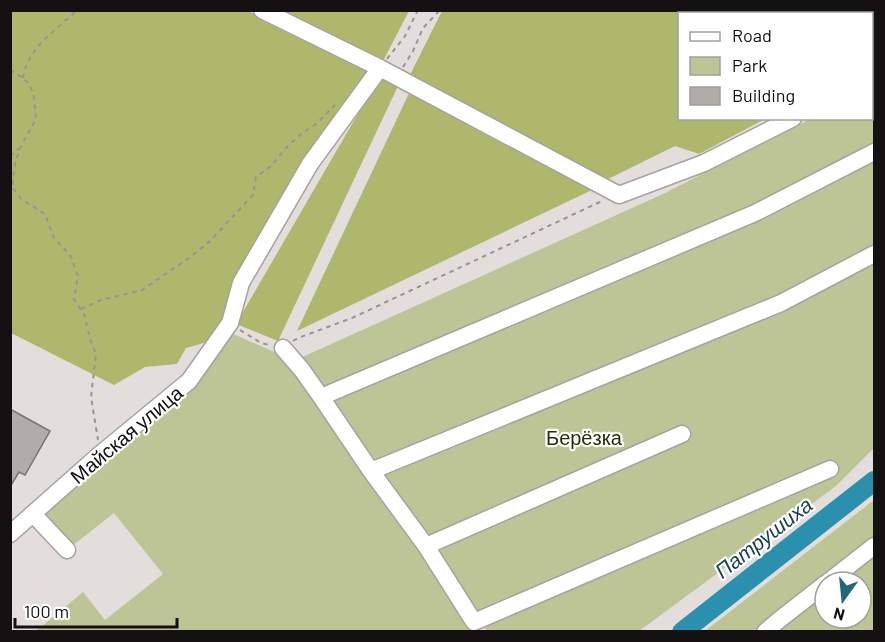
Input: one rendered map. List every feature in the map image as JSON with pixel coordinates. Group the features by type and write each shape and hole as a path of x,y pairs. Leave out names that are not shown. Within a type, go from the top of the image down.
{"street":[{"path":"262,10 380,68 619,195 704,164 789,120"},
{"name":"Майская улица","path":"10,534 101,453 189,381 230,323 241,283 310,164 380,68"},
{"path":"321,397 755,213 874,152"},
{"path":"371,471 781,303 874,254"},
{"path":"283,348 302,370 426,546 474,622 830,470"},
{"path":"426,546 682,434"},
{"path":"33,514 67,550"},
{"path":"843,570 874,546"},
{"path":"765,632 813,593"}],"path":[{"path":"23,78 27,63 40,45 77,10"},
{"path":"380,68 405,36 418,10"},
{"path":"396,77 413,51 423,28 440,10"},
{"path":"10,70 30,85 36,118 20,148 12,187 21,199 45,214 54,238 70,255 78,276 75,299 84,314 96,354 91,397 101,453"},
{"path":"81,309 108,297 142,290 209,242 252,195 256,177 271,166 301,134 316,124 338,103"},
{"path":"10,156 20,148"},
{"path":"230,323 261,343 283,348 298,338 352,318 599,202 619,195"}],"green space":[{"path":"10,11 248,11 372,71 218,339 186,348 177,364 145,367 114,385 11,333"},
{"path":"274,11 409,11 382,63"},
{"path":"442,11 874,11 873,60 873,12 678,12 678,120 763,120 699,154 675,146 606,180 410,75"},
{"path":"381,74 398,86 278,341 236,324"},
{"name":"Берёзка","path":"873,86 874,448 836,486 639,631 487,631 298,359 663,194 808,120 873,120"},
{"path":"411,89 594,189 297,331"},
{"path":"231,333 286,357 476,631 35,632 83,592 105,620 163,574 114,513 72,546 40,514"},
{"path":"874,500 874,631 705,631"}],"building":[{"path":"10,409 50,431 25,475 19,472 10,487"}],"waterway":[{"name":"Патрушиха","path":"682,632 874,481"}]}
